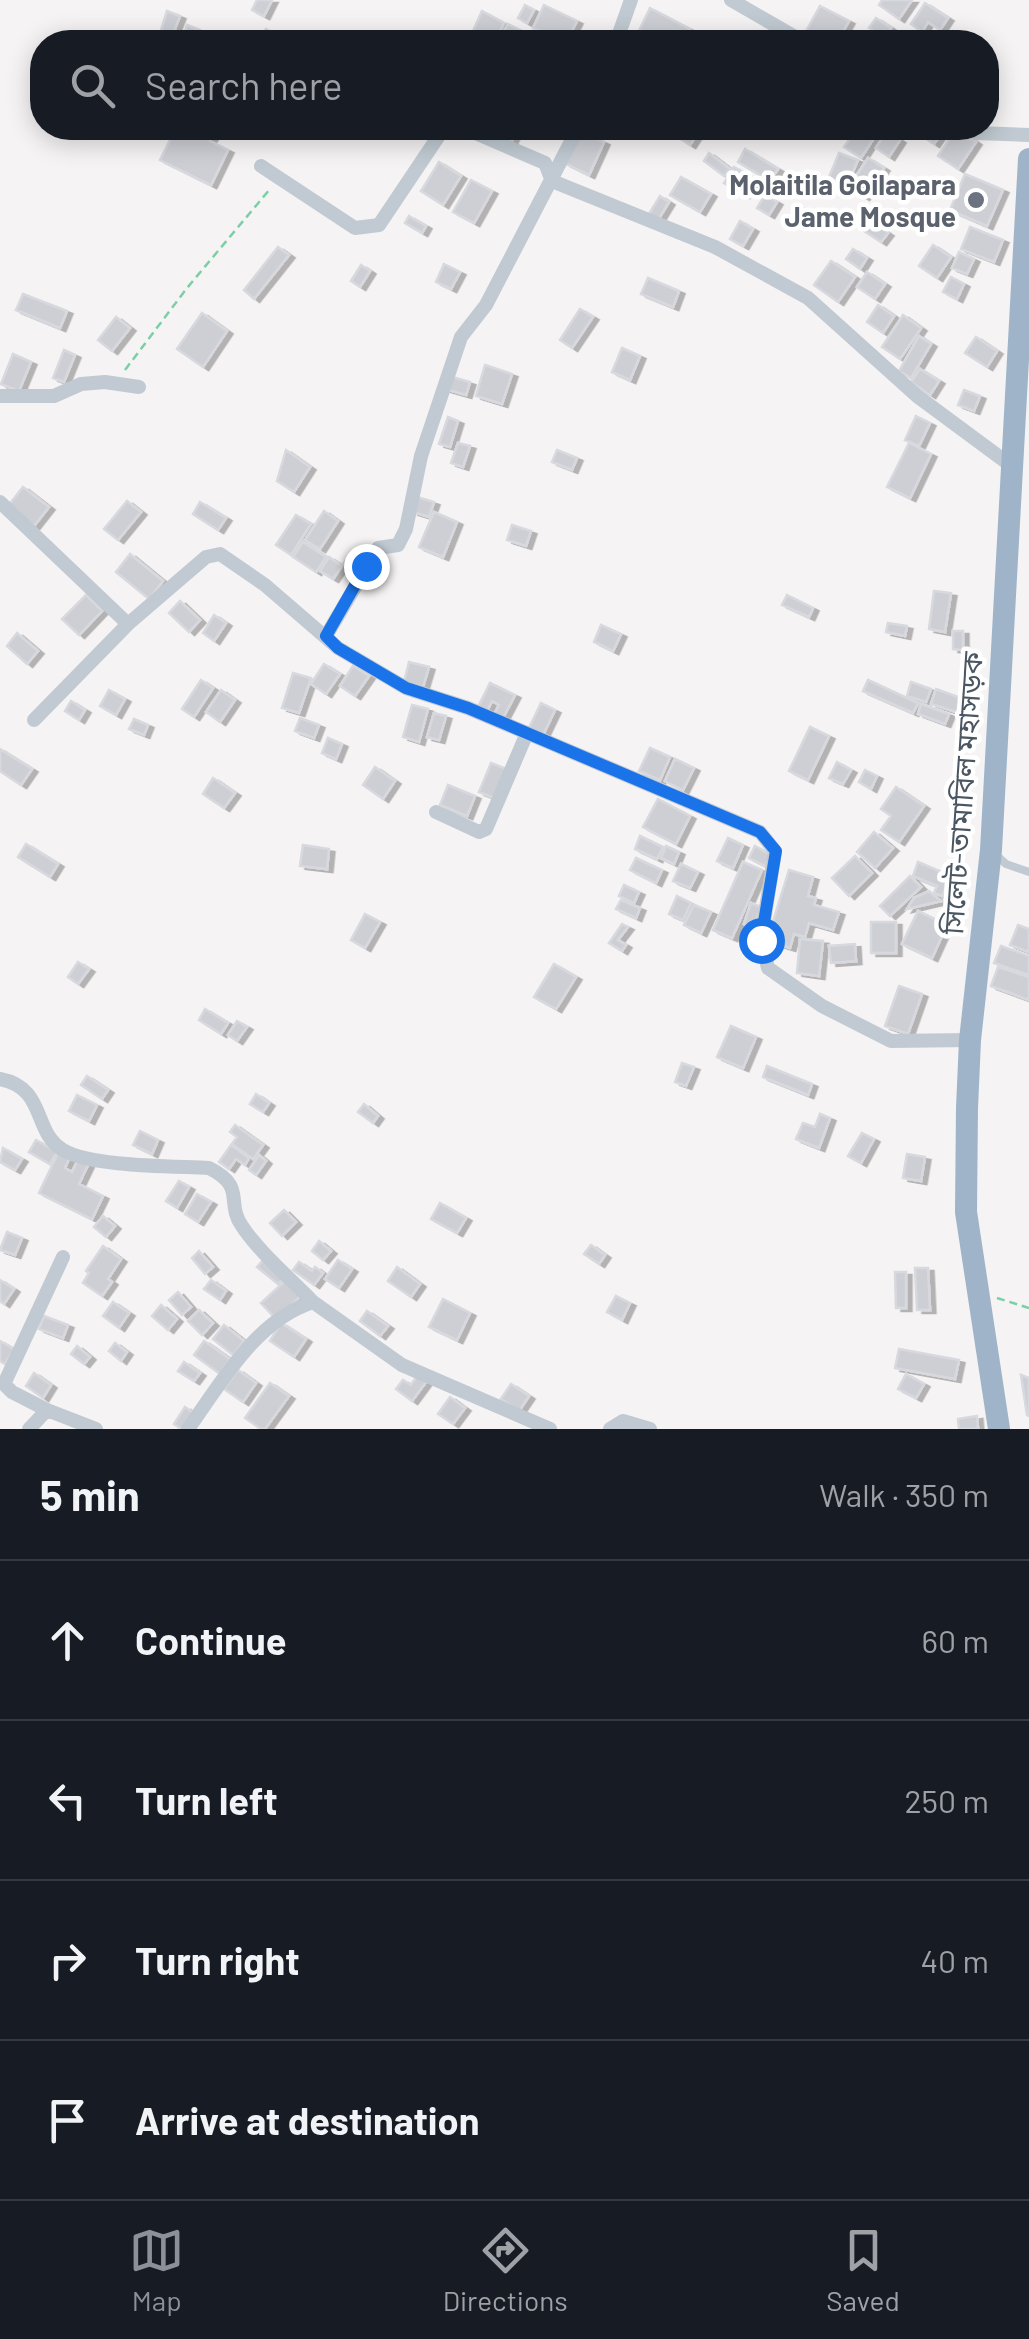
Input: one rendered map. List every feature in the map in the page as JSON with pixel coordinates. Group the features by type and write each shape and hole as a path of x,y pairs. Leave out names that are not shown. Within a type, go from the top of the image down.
{"highway":[{"name":"সিলেট-তামাবিল মহাসড়ক","path":"999,1429 966,1212 970,1040 991,850 1019,480 1029,159"}],"street":[{"path":"730,0 783,30"},
{"path":"620,30 628,1"},
{"path":"999,133 1029,134"},
{"path":"262,166 355,228 379,225 436,140"},
{"path":"492,140 545,163 552,181 715,247 808,298 917,396 1019,480"},
{"path":"326,636 378,548 398,545 406,529 420,456 461,337 486,306 572,140"},
{"path":"0,396 54,396 82,384 139,387"},
{"path":"0,502 128,624"},
{"path":"34,720 128,624 206,557 220,554 265,585 338,648 406,688 468,708 760,832 776,851 761,940 768,968 822,1006 891,1042 970,1040"},
{"path":"436,812 480,832 486,829 527,733"},
{"path":"0,1079 16,1082 29,1094 48,1134 60,1149 84,1158 209,1168 226,1176 235,1195 239,1224 313,1302 402,1365 550,1429"},
{"path":"63,1257 2,1386 47,1410 96,1429"},
{"path":"188,1429 246,1349 285,1316 313,1302"},
{"path":"30,1429 47,1410"},
{"path":"610,1429 623,1421 650,1429"}],"lane":[{"path":"991,850 1006,864 1029,872"}],"path":[{"path":"116,383 187,288 279,178"},
{"path":"977,1291 1029,1308"}],"building":[{"path":"257,0 272,0 264,16 252,10"},
{"path":"882,0 912,0 899,19 879,5"},
{"path":"925,3 948,18 940,30 928,22 923,30 911,24"},
{"path":"525,5 534,10 527,23 518,18"},
{"path":"544,5 577,21 572,30 533,28"},
{"path":"820,6 849,21 844,30 807,30"},
{"path":"650,8 690,29 689,30 639,30"},
{"path":"167,11 180,16 175,30 161,30"},
{"path":"482,11 504,23 500,30 473,30"},
{"path":"876,18 891,28 872,30 869,28"},
{"path":"170,140 211,140 228,150 211,185 160,160"},
{"path":"577,140 604,142 589,175 566,164"},
{"path":"849,140 873,140 861,158 844,147"},
{"path":"881,140 900,140 889,157 876,148"},
{"path":"949,140 976,142 958,169 938,156"},
{"path":"745,149 778,169 770,181 738,162"},
{"path":"709,153 730,169 724,176 704,161"},
{"path":"839,153 858,160 844,192 826,184"},
{"path":"868,158 884,168 864,197 849,187"},
{"path":"439,162 461,176 443,205 421,191"},
{"path":"734,167 754,179 744,195 724,183"},
{"name":"Molaitila Goilapara Jame Mosque","path":"965,174 1003,190 987,226 950,210"},
{"path":"681,177 711,194 700,212 670,195"},
{"path":"471,180 492,191 474,223 453,212"},
{"path":"765,195 777,202 769,215 757,208"},
{"path":"660,196 669,202 658,220 649,214"},
{"path":"801,207 811,213 802,227 792,221"},
{"path":"409,216 426,226 422,233 405,223"},
{"path":"740,221 753,229 743,246 730,239"},
{"path":"871,221 888,233 881,242 864,231"},
{"path":"970,227 1003,240 994,262 961,249"},
{"path":"933,245 951,257 937,278 919,266"},
{"path":"278,247 289,255 254,299 244,290"},
{"path":"853,249 867,258 860,269 846,259"},
{"path":"959,252 974,259 967,274 952,268"},
{"path":"831,261 855,277 838,302 814,285"},
{"path":"444,264 460,272 451,289 436,282"},
{"path":"361,265 370,271 360,287 351,281"},
{"path":"867,272 885,284 875,299 857,287"},
{"path":"951,277 964,284 957,299 943,292"},
{"path":"648,278 679,291 673,307 641,294"},
{"path":"23,294 67,311 60,328 16,310"},
{"path":"878,305 894,316 883,333 867,322"},
{"path":"580,309 593,317 572,348 560,340"},
{"path":"202,313 227,331 203,367 177,349"},
{"path":"903,315 921,328 900,359 882,347"},
{"path":"116,317 130,328 112,351 98,340"},
{"path":"919,336 931,344 911,378 899,371"},
{"path":"976,337 997,351 987,367 965,353"},
{"path":"622,348 640,356 630,380 612,372"},
{"path":"64,350 75,355 64,382 53,378"},
{"path":"13,354 31,362 19,391 1,384"},
{"path":"485,365 512,374 502,404 476,396"},
{"path":"920,369 939,381 930,395 911,382"},
{"path":"449,376 470,382 466,395 445,389"},
{"path":"964,390 980,396 974,411 958,405"},
{"path":"916,416 930,423 919,446 905,440"},
{"path":"448,417 458,421 450,447 439,444"},
{"path":"458,443 470,446 463,467 451,463"},
{"path":"909,443 931,454 910,498 887,487"},
{"path":"286,450 310,467 294,492 277,481"},
{"path":"557,450 577,458 572,470 552,462"},
{"path":"23,487 49,507 34,526 8,506"},
{"path":"417,497 434,502 429,517 413,512"},
{"path":"127,501 141,512 118,540 104,529"},
{"path":"200,502 226,518 218,530 193,514"},
{"path":"324,511 338,521 320,549 305,540"},
{"path":"434,512 457,522 443,557 419,547"},
{"path":"296,515 311,524 291,555 276,545"},
{"path":"512,525 531,531 526,546 507,540"},
{"path":"303,542 326,557 316,572 293,557"},
{"path":"352,552 365,561 357,572 344,563"},
{"path":"130,554 163,581 149,599 116,572"},
{"path":"329,557 342,566 333,579 320,571"},
{"path":"934,591 951,593 945,632 929,629"},
{"path":"86,595 102,611 79,635 62,619"},
{"path":"787,595 813,608 809,617 782,605"},
{"path":"180,601 200,620 189,632 169,613"},
{"path":"214,615 226,623 214,641 203,633"},
{"path":"888,623 907,626 905,636 886,632"},
{"path":"601,625 621,634 613,651 594,642"},
{"path":"953,631 963,631 963,650 953,649"},
{"path":"17,633 38,651 27,664 7,646"},
{"path":"409,662 429,667 423,687 404,682"},
{"path":"324,664 340,674 326,694 311,684"},
{"path":"353,666 369,676 355,696 340,686"},
{"path":"293,673 311,678 299,713 282,708"},
{"path":"201,680 213,688 194,717 182,709"},
{"path":"868,680 918,703 913,713 863,691"},
{"path":"911,682 931,689 926,702 907,696"},
{"path":"490,683 515,695 503,718 495,713 499,705 492,701 487,711 478,707"},
{"path":"936,689 961,698 956,712 931,704"},
{"path":"109,690 125,699 116,715 100,706"},
{"path":"221,690 235,700 220,722 206,712"},
{"path":"71,701 85,710 79,720 65,711"},
{"path":"541,703 555,710 543,735 529,728"},
{"path":"921,704 949,714 945,724 918,714"},
{"path":"412,705 428,709 419,742 403,737"},
{"path":"434,713 446,716 439,740 427,737"},
{"path":"300,718 319,725 314,738 295,731"},
{"path":"134,719 148,725 144,735 129,729"},
{"path":"810,727 829,736 808,780 789,771"},
{"path":"328,738 342,744 336,759 322,753"},
{"path":"650,748 670,757 660,780 639,771"},
{"path":"0,749 32,769 21,785 0,771"},
{"path":"675,759 694,768 683,790 665,781"},
{"path":"837,762 851,770 843,784 829,778"},
{"path":"491,763 509,770 497,799 479,792"},
{"path":"375,767 395,781 383,799 363,785"},
{"path":"865,770 877,776 871,789 859,782"},
{"path":"213,778 235,793 224,808 203,794"},
{"path":"448,785 475,796 467,816 440,805"},
{"path":"896,787 924,806 899,842 881,830 891,816 881,809"},
{"path":"658,799 690,816 676,844 643,827"},
{"path":"874,832 893,848 875,868 857,852"},
{"path":"640,836 663,847 657,859 635,849"},
{"path":"728,838 743,845 733,868 717,861"},
{"path":"26,844 58,864 50,877 18,857"},
{"path":"303,845 329,849 327,869 300,866"},
{"path":"666,846 679,852 674,864 661,858"},
{"path":"755,846 771,855 765,866 749,858"},
{"path":"855,856 872,873 849,896 832,878"},
{"path":"636,858 662,870 656,883 630,870"},
{"path":"743,862 762,870 732,938 713,930"},
{"path":"918,862 951,876 942,896 934,893 937,886 913,876"},
{"path":"681,864 698,872 690,888 673,881"},
{"path":"789,870 813,877 808,896 816,898 814,905 839,912 833,930 809,923 805,937 794,934 790,948 767,941"},
{"path":"910,876 921,887 890,916 880,906"},
{"path":"624,885 639,892 634,903 619,896"},
{"path":"929,891 941,901 907,909 914,898"},
{"path":"677,896 691,903 683,920 669,914"},
{"path":"621,900 640,908 636,918 616,909"},
{"path":"751,903 761,907 754,927 744,924"},
{"path":"694,905 711,912 701,933 684,925"},
{"path":"918,911 947,925 932,958 902,944"},
{"path":"365,914 380,922 365,948 351,940"},
{"path":"871,922 896,922 896,953 871,953"},
{"path":"622,924 628,927 618,940 626,945 622,951 609,943"},
{"path":"1018,925 1029,929 1029,952 1010,945"},
{"path":"800,939 823,941 819,976 797,973"},
{"path":"855,944 856,961 831,963 829,946"},
{"path":"1001,946 1029,956 1029,975 994,963"},
{"path":"78,962 89,969 78,984 68,977"},
{"path":"554,964 576,977 556,1009 534,997"},
{"path":"998,967 1029,977 1029,1000 991,986"},
{"path":"899,986 922,994 908,1034 885,1026"},
{"path":"205,1009 228,1023 221,1034 199,1020"},
{"path":"237,1021 247,1027 237,1041 228,1035"},
{"path":"731,1026 756,1037 743,1068 717,1057"},
{"path":"682,1063 694,1067 686,1086 675,1082"},
{"path":"767,1066 812,1084 808,1095 763,1077"},
{"path":"87,1076 108,1090 102,1099 81,1085"},
{"path":"256,1094 269,1103 263,1112 250,1104"},
{"path":"77,1095 97,1105 89,1121 69,1111"},
{"path":"364,1104 378,1116 373,1123 358,1112"},
{"path":"820,1114 830,1118 819,1148 796,1139 803,1123 815,1127"},
{"path":"235,1125 263,1145 253,1159 232,1144 237,1137 230,1132"},
{"path":"140,1131 158,1140 152,1154 133,1145"},
{"path":"862,1133 874,1139 861,1163 848,1156"},
{"path":"36,1140 57,1152 50,1164 29,1152"},
{"path":"231,1145 249,1158 245,1165 236,1159 229,1169 219,1162"},
{"path":"3,1148 22,1159 15,1170 0,1162"},
{"path":"58,1153 69,1159 65,1168 72,1172 78,1160 88,1165 79,1184 103,1196 92,1219 39,1193"},
{"path":"907,1154 925,1157 921,1181 903,1178"},
{"path":"259,1155 266,1161 256,1175 249,1170"},
{"path":"179,1181 189,1187 177,1208 166,1201"},
{"path":"197,1194 211,1202 198,1222 185,1214"},
{"path":"440,1203 466,1218 457,1233 431,1219"},
{"path":"284,1210 296,1222 282,1236 270,1223"},
{"path":"103,1216 115,1226 106,1237 94,1227"},
{"path":"7,1232 22,1238 15,1255 0,1250"},
{"path":"319,1241 331,1251 323,1260 312,1251"},
{"path":"591,1245 605,1255 599,1264 584,1254"},
{"path":"103,1246 121,1259 102,1296 83,1283 89,1273 86,1271"},
{"path":"199,1251 213,1267 205,1274 192,1258"},
{"path":"263,1260 284,1277 278,1284 257,1267"},
{"path":"338,1260 352,1269 339,1288 325,1279"},
{"path":"299,1262 323,1273 314,1285 293,1270"},
{"path":"397,1267 420,1284 411,1297 388,1281"},
{"path":"915,1268 928,1268 930,1310 917,1310"},
{"path":"895,1272 906,1272 906,1308 896,1308"},
{"path":"287,1279 302,1295 276,1319 261,1303"},
{"path":"0,1280 14,1289 4,1304 0,1301"},
{"path":"211,1280 226,1291 220,1300 204,1289"},
{"path":"178,1292 191,1307 182,1315 169,1300"},
{"path":"616,1296 630,1303 622,1320 607,1312"},
{"path":"443,1299 470,1313 457,1340 429,1327"},
{"path":"113,1302 129,1313 119,1328 103,1316"},
{"path":"161,1305 177,1319 168,1330 152,1316"},
{"path":"199,1310 213,1323 202,1335 188,1321"},
{"path":"367,1311 388,1326 380,1336 360,1321"},
{"path":"44,1316 68,1325 63,1338 39,1329"},
{"path":"281,1323 306,1339 294,1357 270,1341"},
{"path":"224,1325 244,1341 233,1355 213,1339"},
{"path":"0,1341 14,1349 5,1364 0,1361"},
{"path":"204,1341 230,1359 220,1374 194,1355"},
{"path":"115,1343 127,1352 121,1361 109,1351"},
{"path":"77,1346 90,1357 84,1364 71,1354"},
{"path":"899,1349 959,1360 955,1379 895,1368"},
{"path":"184,1362 200,1373 194,1381 178,1371"},
{"path":"238,1370 256,1383 243,1402 224,1389"},
{"path":"34,1373 51,1385 43,1398 26,1386"},
{"path":"906,1374 924,1384 916,1398 898,1389"},
{"path":"1021,1375 1029,1378 1029,1416 1027,1415"},
{"path":"417,1376 426,1382 412,1401 396,1389 403,1380 411,1385"},
{"path":"270,1383 289,1396 265,1429 261,1429 245,1418"},
{"path":"511,1384 529,1396 519,1411 501,1399"},
{"path":"450,1397 465,1408 453,1424 438,1414"},
{"path":"185,1407 196,1415 186,1429 181,1429 174,1424"},
{"path":"977,1416 978,1429 959,1429 958,1419"}],"place":[{"name":"Molaitila Goilapara Jame Mosque","path":"976,200"}],"route":[{"path":"366,566 326,636 338,648 406,688 468,708 760,832 776,851 761,940"}]}
